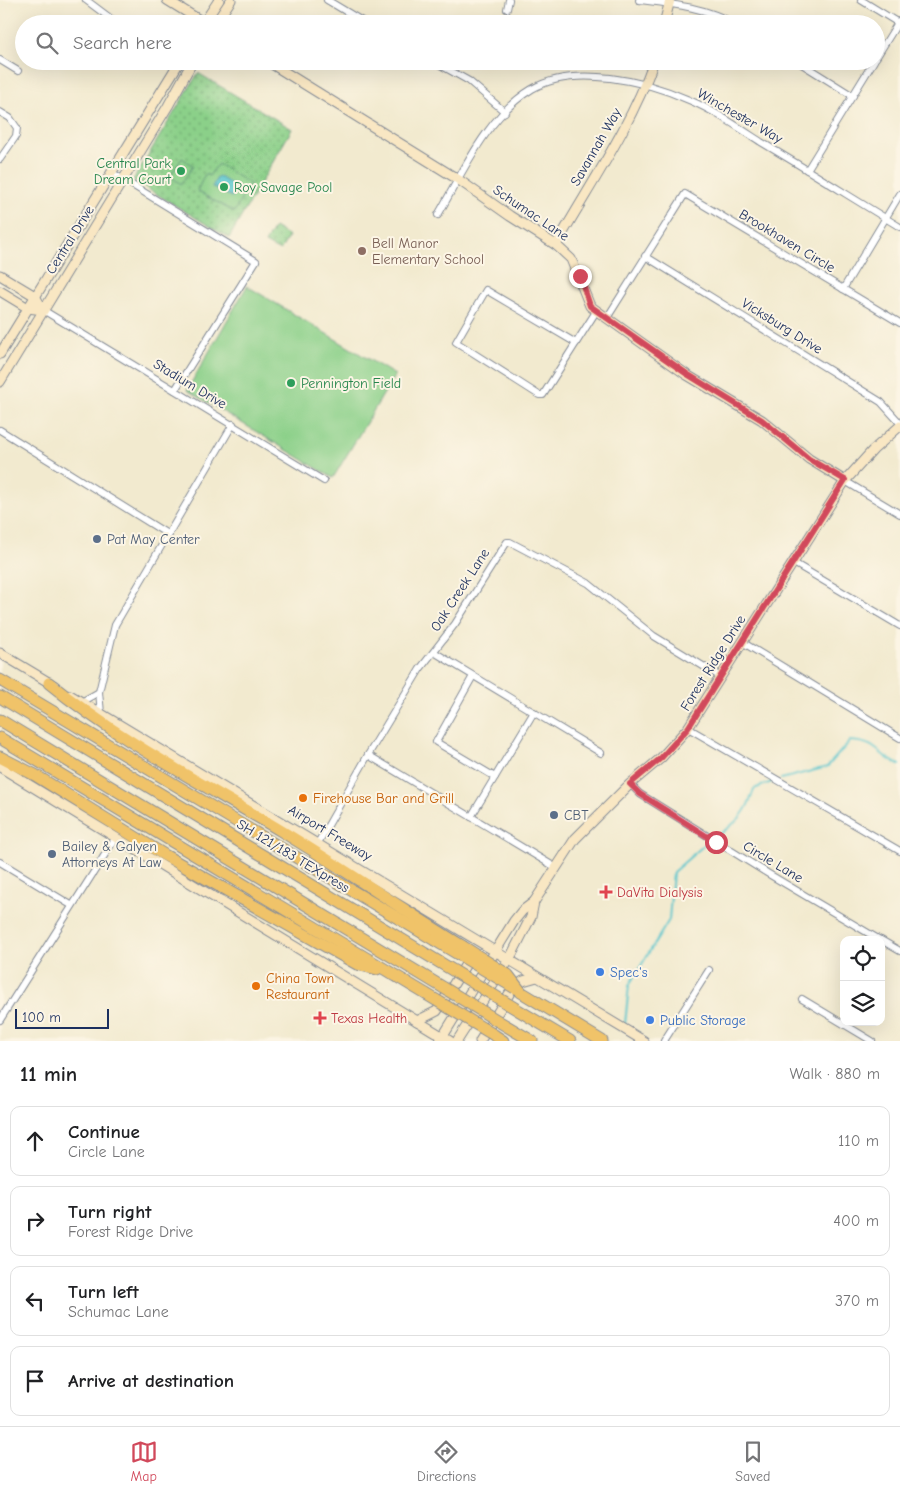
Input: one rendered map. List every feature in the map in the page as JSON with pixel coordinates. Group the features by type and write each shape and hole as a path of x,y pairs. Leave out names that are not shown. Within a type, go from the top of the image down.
{"highway":[{"path":"0,680 460,950"},
{"path":"49,683 72,702 142,748 282,831 524,993 603,1040"},
{"name":"SH 121/183 TEXpress","path":"0,697 570,1041"},
{"path":"0,720 532,1041"},
{"path":"0,738 498,1038"},
{"path":"0,757 183,866 357,964 390,972"}],"main road":[{"path":"167,0 191,15"},
{"path":"209,15 219,0"},
{"path":"222,15 231,0"},
{"path":"666,15 670,2"},
{"name":"Central Drive","path":"0,354 174,70"},
{"name":"Central Drive","path":"0,382 124,179 188,70"},
{"name":"Schumac Lane","path":"282,70 459,180 510,216 556,245 571,259 580,276 587,302 687,374 762,420 809,459 845,480"},
{"name":"Savannah Way","path":"556,245 645,86 651,70"},
{"path":"94,200 106,208"},
{"path":"0,275 35,296 43,310"},
{"path":"0,291 28,308 43,310"},
{"name":"Forest Ridge Drive","path":"444,1040 495,952 522,911 534,902 555,867 591,821 661,758 688,728 845,480 872,450 900,425"},
{"name":"Airport Freeway","path":"0,653 644,1041"},
{"path":"0,767 417,1021 444,1040"},
{"name":"Forest Ridge Drive","path":"457,1041 509,960 532,918 534,902"},
{"path":"417,1021 437,1011 472,955 472,938"},
{"path":"480,1041 511,991 523,981 537,977"}],"street":[{"path":"86,0 106,15"},
{"path":"327,0 352,15"},
{"path":"507,9 509,0"},
{"path":"639,0 670,2 716,15"},
{"path":"861,0 899,22 885,44"},
{"path":"0,60 15,68"},
{"path":"449,70 469,81 505,112"},
{"path":"811,70 853,96"},
{"path":"807,170 869,70"},
{"name":"Winchester Way","path":"438,215 486,135 505,112 532,89 558,79 597,75 645,86 691,100 900,227"},
{"path":"0,112 10,118 17,128 16,136 0,159"},
{"path":"111,172 256,260 176,390"},
{"name":"Brookhaven Circle","path":"645,256 683,194 688,194 900,323"},
{"path":"843,289 900,194"},
{"path":"607,318 645,256"},
{"name":"Vicksburg Drive","path":"645,256 882,402 900,425"},
{"path":"576,343 486,290 456,340 458,345 538,394 543,395 597,310"},
{"name":"Stadium Drive","path":"43,310 324,481"},
{"path":"101,713 99,692 115,625 233,424"},
{"path":"0,430 169,535"},
{"name":"Schumac Lane","path":"845,480 900,514"},
{"name":"Oak Creek Lane","path":"318,844 368,755 420,669 455,624 503,546 510,542 588,583 654,636 721,677"},
{"path":"792,562 900,626"},
{"path":"742,642 900,738"},
{"path":"434,652 601,753"},
{"path":"473,676 436,742 495,777"},
{"path":"83,702 99,692"},
{"path":"471,817 534,712"},
{"path":"688,728 900,851"},
{"path":"368,755 555,867"},
{"name":"Circle Lane","path":"630,784 640,794 716,842 874,936"},
{"path":"0,1020 71,905 116,837"},
{"path":"0,862 71,905"},
{"name":"Circle Lane","path":"885,942 900,951"},
{"path":"664,1041 709,970"},
{"path":"802,999 872,1041"}],"green space":[{"path":"198,73 292,129 229,238 133,180"},
{"name":"Central Park Dream Court","path":"182,158 193,166 181,184 170,176"},
{"name":"Roy Savage Pool","path":"218,164 250,184 234,212 197,191 205,174 209,176"},
{"path":"274,227 289,236 280,251 265,243"},
{"name":"Pennington Field","path":"247,286 395,375 333,478 187,390"}],"water":[{"path":"218,176 238,188 232,197 212,187"}],"waterway":[{"path":"781,779 827,767 850,741 867,744 900,765"},
{"path":"714,838 740,818 748,806 754,789 774,781"},
{"path":"625,1024 629,985 669,920 673,872 710,840"}],"place":[{"name":"Central Park Dream Court","path":"181,171"},
{"name":"Roy Savage Pool","path":"224,187"},
{"name":"Bell Manor Elementary School","path":"362,251"},
{"name":"Pennington Field","path":"291,383"},
{"name":"Pat May Center","path":"97,539"},
{"name":"Firehouse Bar and Grill","path":"303,798"},
{"name":"CBT","path":"554,815"},
{"name":"Bailey & Galyen Attorneys At Law","path":"52,854"},
{"name":"DaVita Dialysis","path":"606,892"},
{"name":"Spec's","path":"600,972"},
{"name":"China Town Restaurant","path":"256,986"},
{"name":"Texas Health","path":"320,1018"},
{"name":"Public Storage","path":"650,1020"}],"route":[{"path":"580,276 582,288 590,306 687,374 762,420 809,459 845,480 688,728 661,758 630,784 640,794 716,842"}]}
